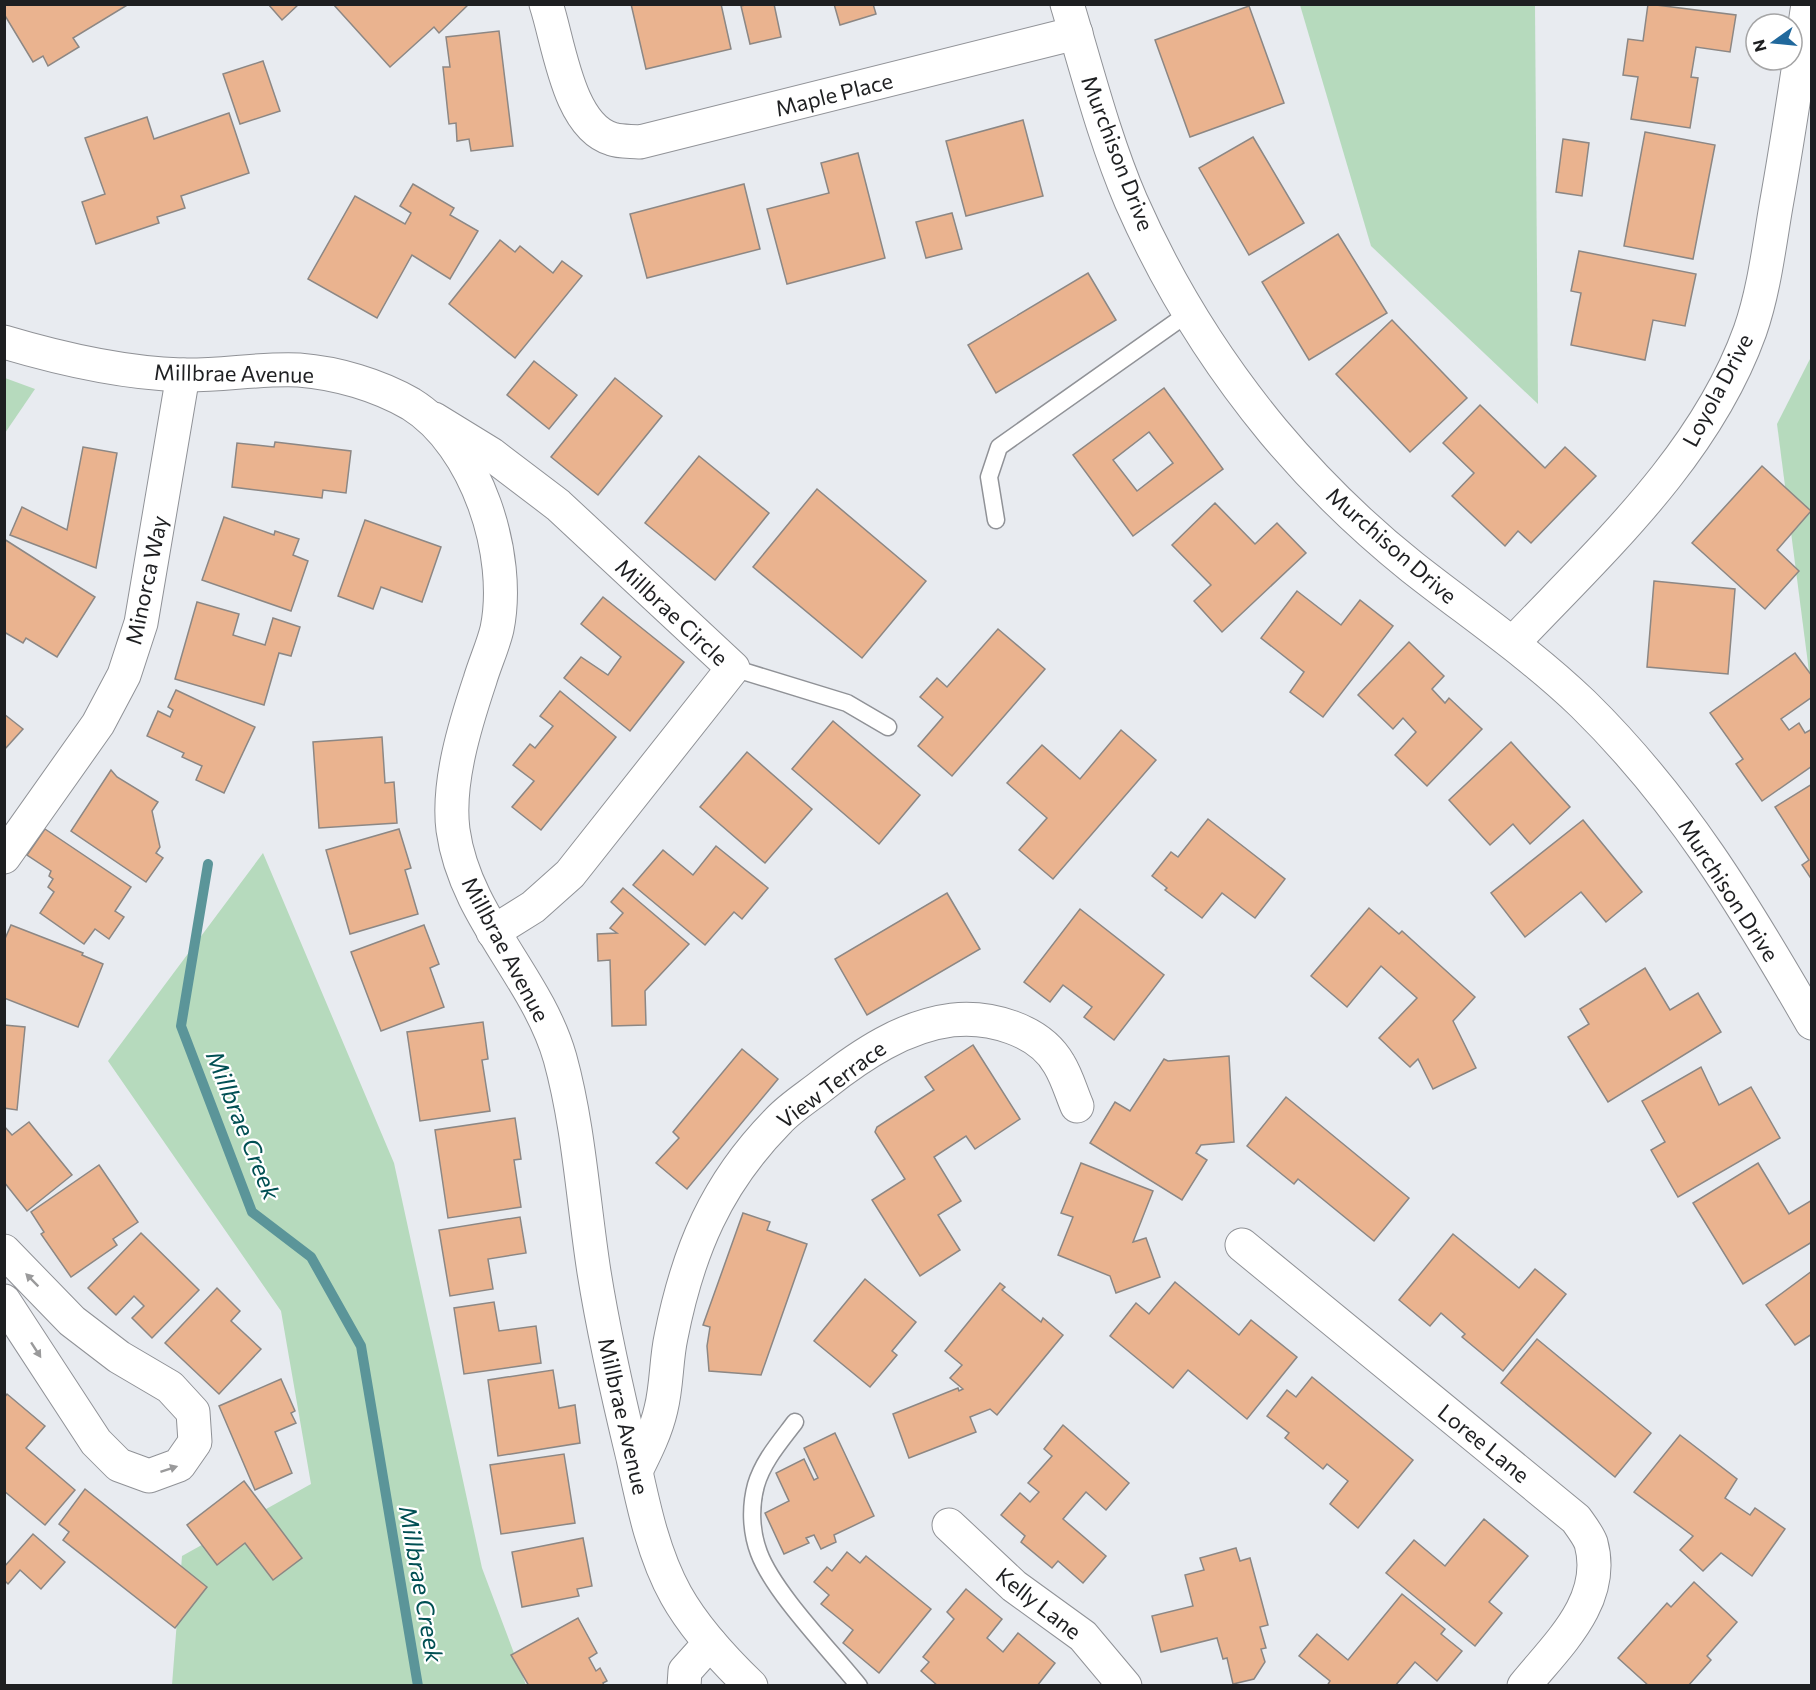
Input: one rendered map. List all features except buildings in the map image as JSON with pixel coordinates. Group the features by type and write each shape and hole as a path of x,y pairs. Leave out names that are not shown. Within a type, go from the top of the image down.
{"street":[{"name":"Maple Place","path":"546,4 577,108 593,129 612,139 640,142 1072,19"},
{"name":"Loyola Drive","path":"1514,643 1642,507 1686,452 1720,394 1750,330 1798,156 1808,4"},
{"name":"Murchison Drive","path":"1072,19 1101,120 1131,200 1171,282 1219,359 1274,432 1341,505 1409,565 1514,643 1581,703 1652,778 1700,839 1744,907 1812,1023"},
{"name":"Millbrae Avenue","path":"4,342 111,367 183,375 299,370 356,380 412,405 449,438 477,482 492,526 499,580 497,627 468,714 456,770 453,828 467,883 542,1014 559,1055 570,1102 594,1276 652,1535 676,1595 710,1643 751,1686"},
{"name":"Minorca Way","path":"4,857 98,723 124,675 141,623 183,375"},
{"name":"Millbrae Circle","path":"412,405 491,454 558,505 733,668 570,874 532,907 493,932"},
{"name":"View Terrace","path":"636,1471 651,1443 661,1408 671,1338 687,1271 712,1206 742,1161 779,1119 837,1074 885,1042 928,1023 967,1018 1003,1024 1036,1039 1059,1063 1077,1106"},
{"name":"Loree Lane","path":"1242,1245 1576,1519 1590,1542 1594,1573 1586,1605 1524,1686"},
{"path":"4,1251 72,1321 119,1357 170,1387 193,1412 195,1442 179,1466 149,1476 119,1465 96,1442 4,1300"},
{"name":"Kelly Lane","path":"949,1525 1014,1586 1083,1636 1125,1686"},
{"path":"684,1686 685,1671 710,1643"}],"lane":[{"path":"996,520 989,477 999,447 1190,312"},
{"path":"733,668 848,703 888,727"},
{"path":"795,1422 768,1457 756,1485 751,1517 759,1553 775,1583 859,1686"}],"green space":[{"path":"1300,5 1535,5 1538,404 1371,246"},
{"path":"1811,357 1811,687 1777,424"},
{"path":"4,378 35,389 5,433"},
{"path":"263,853 394,1163 482,1568 526,1685 172,1685 182,1556 311,1484 281,1311 108,1061"}],"waterway":[{"name":"Millbrae Creek","path":"208,864 181,1026 252,1212 311,1257 361,1346 418,1686"}]}
